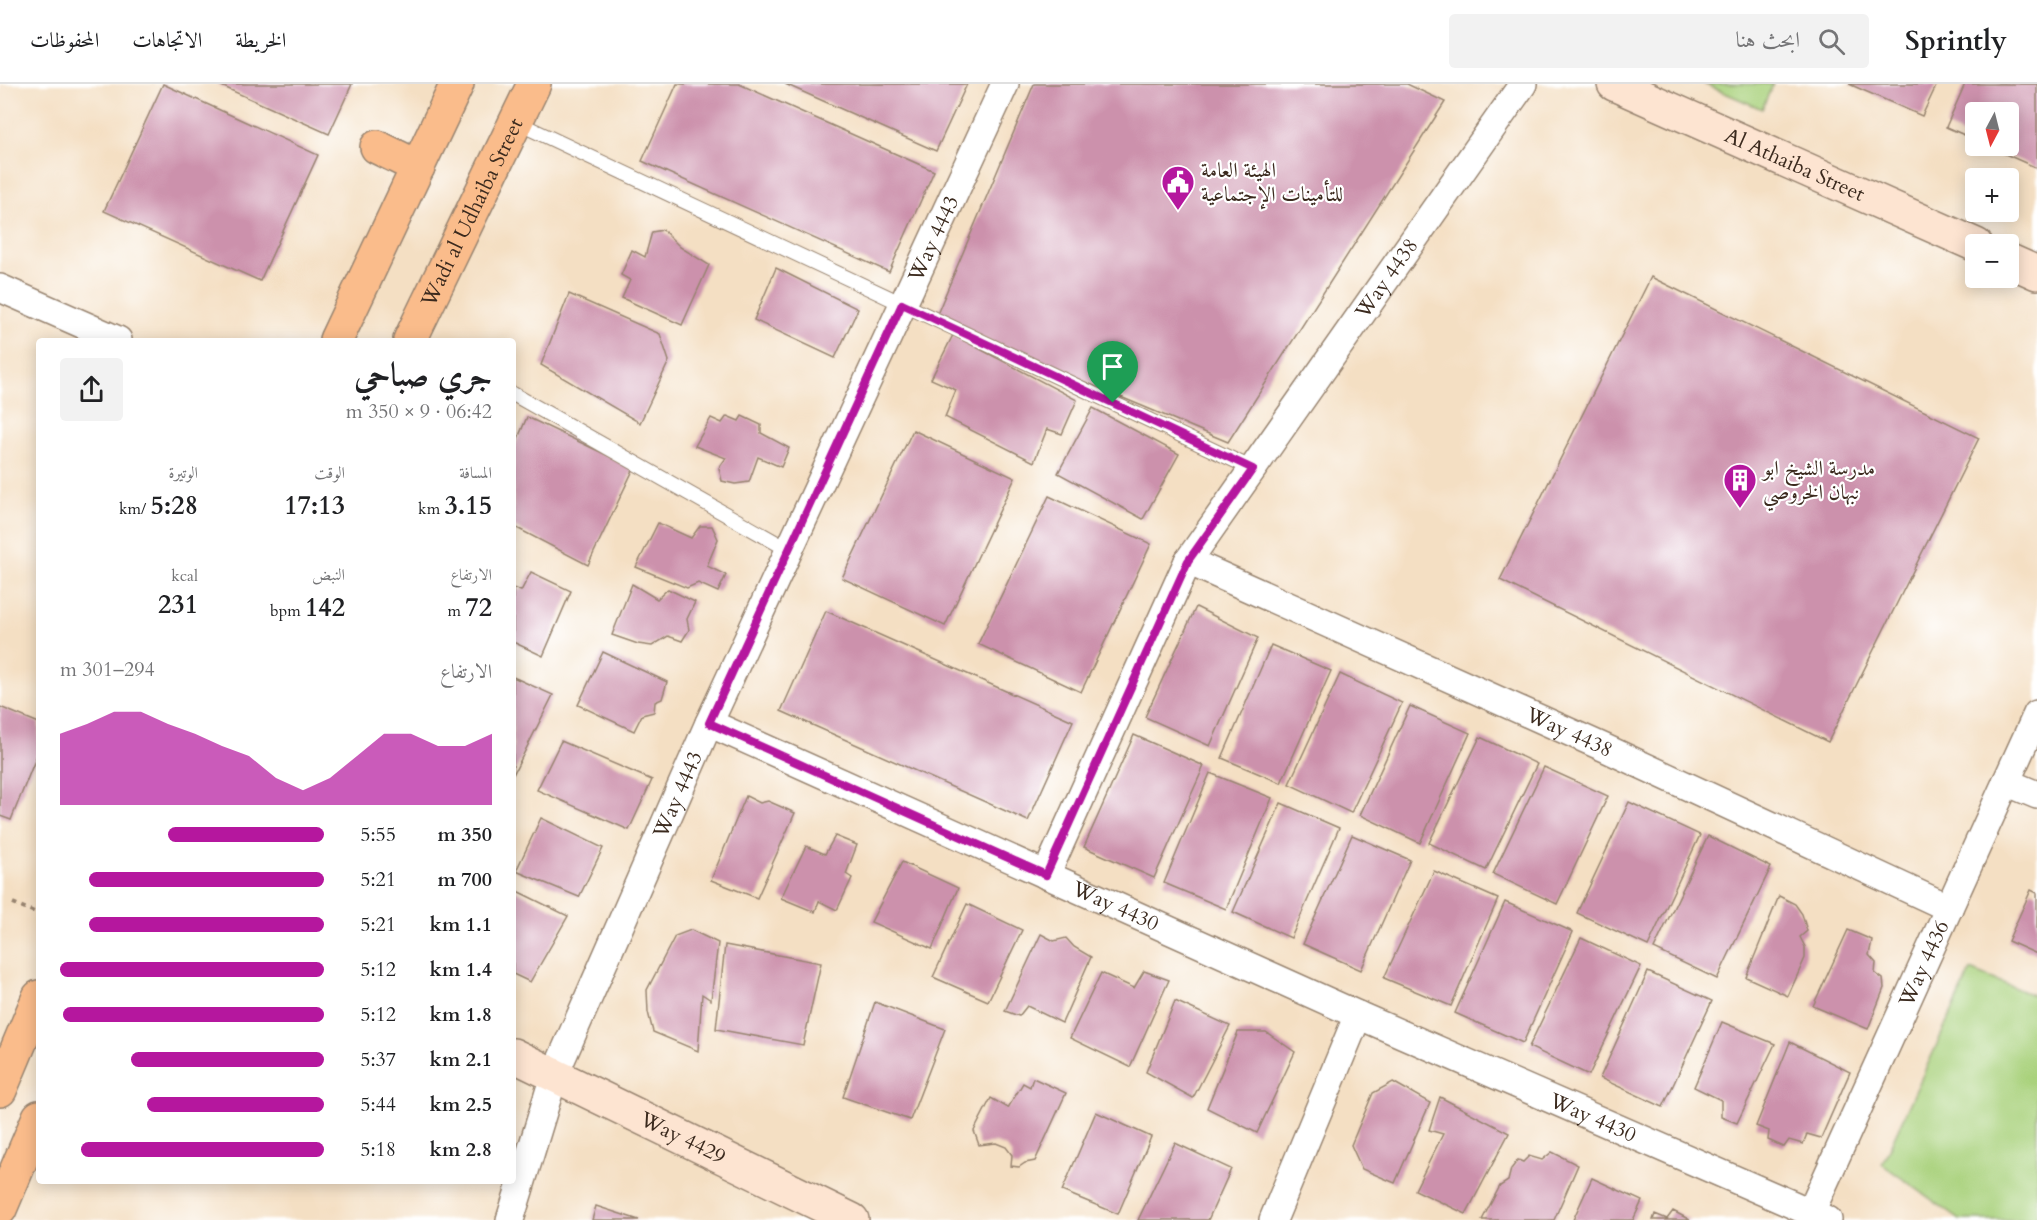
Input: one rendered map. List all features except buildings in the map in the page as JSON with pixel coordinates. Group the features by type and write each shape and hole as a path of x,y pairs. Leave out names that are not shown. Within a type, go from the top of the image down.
{"main road":[{"path":"337,338 457,84"},
{"name":"Wadi al Udhaiba Street","path":"414,338 534,84"},
{"path":"377,147 418,166"},
{"path":"0,1090 36,1004"},
{"path":"0,1209 36,1124"}],"street":[{"name":"Way 4443","path":"510,1220 554,1076 709,723 1005,84"},
{"name":"Way 4438","path":"1046,875 1188,561 1523,84"},
{"name":"Al Athaiba Street","path":"1614,84 1965,240"},
{"path":"2019,265 2037,273"},
{"path":"0,288 113,338"},
{"name":"Way 4438","path":"1188,561 1605,748 1949,908"},
{"name":"Way 4436","path":"1819,1216 1949,908 2037,714"},
{"name":"Way 4430","path":"709,723 1358,1015 1819,1216"},
{"path":"2006,782 2037,795"},
{"path":"1273,1220 1358,1015"},
{"name":"Way 4429","path":"516,1057 852,1220"}],"lane":[{"path":"516,122 1253,469"},
{"path":"516,396 789,550"}],"path":[{"path":"14,903 36,913"}],"green space":[{"path":"1704,84 1773,84 1762,109"},
{"path":"1971,970 2037,997 2037,1220 1960,1220 1882,1164"}],"place":[{"name":"الهيئة العامة للتأمينات الإجتماعية","path":"1178,211"},
{"name":"مدرسة الشيخ ابو نبهان الخروصي","path":"1740,509"}],"route":[{"path":"902,304 1113,403 1253,469 1188,561 1046,875 709,723 902,304"}]}
